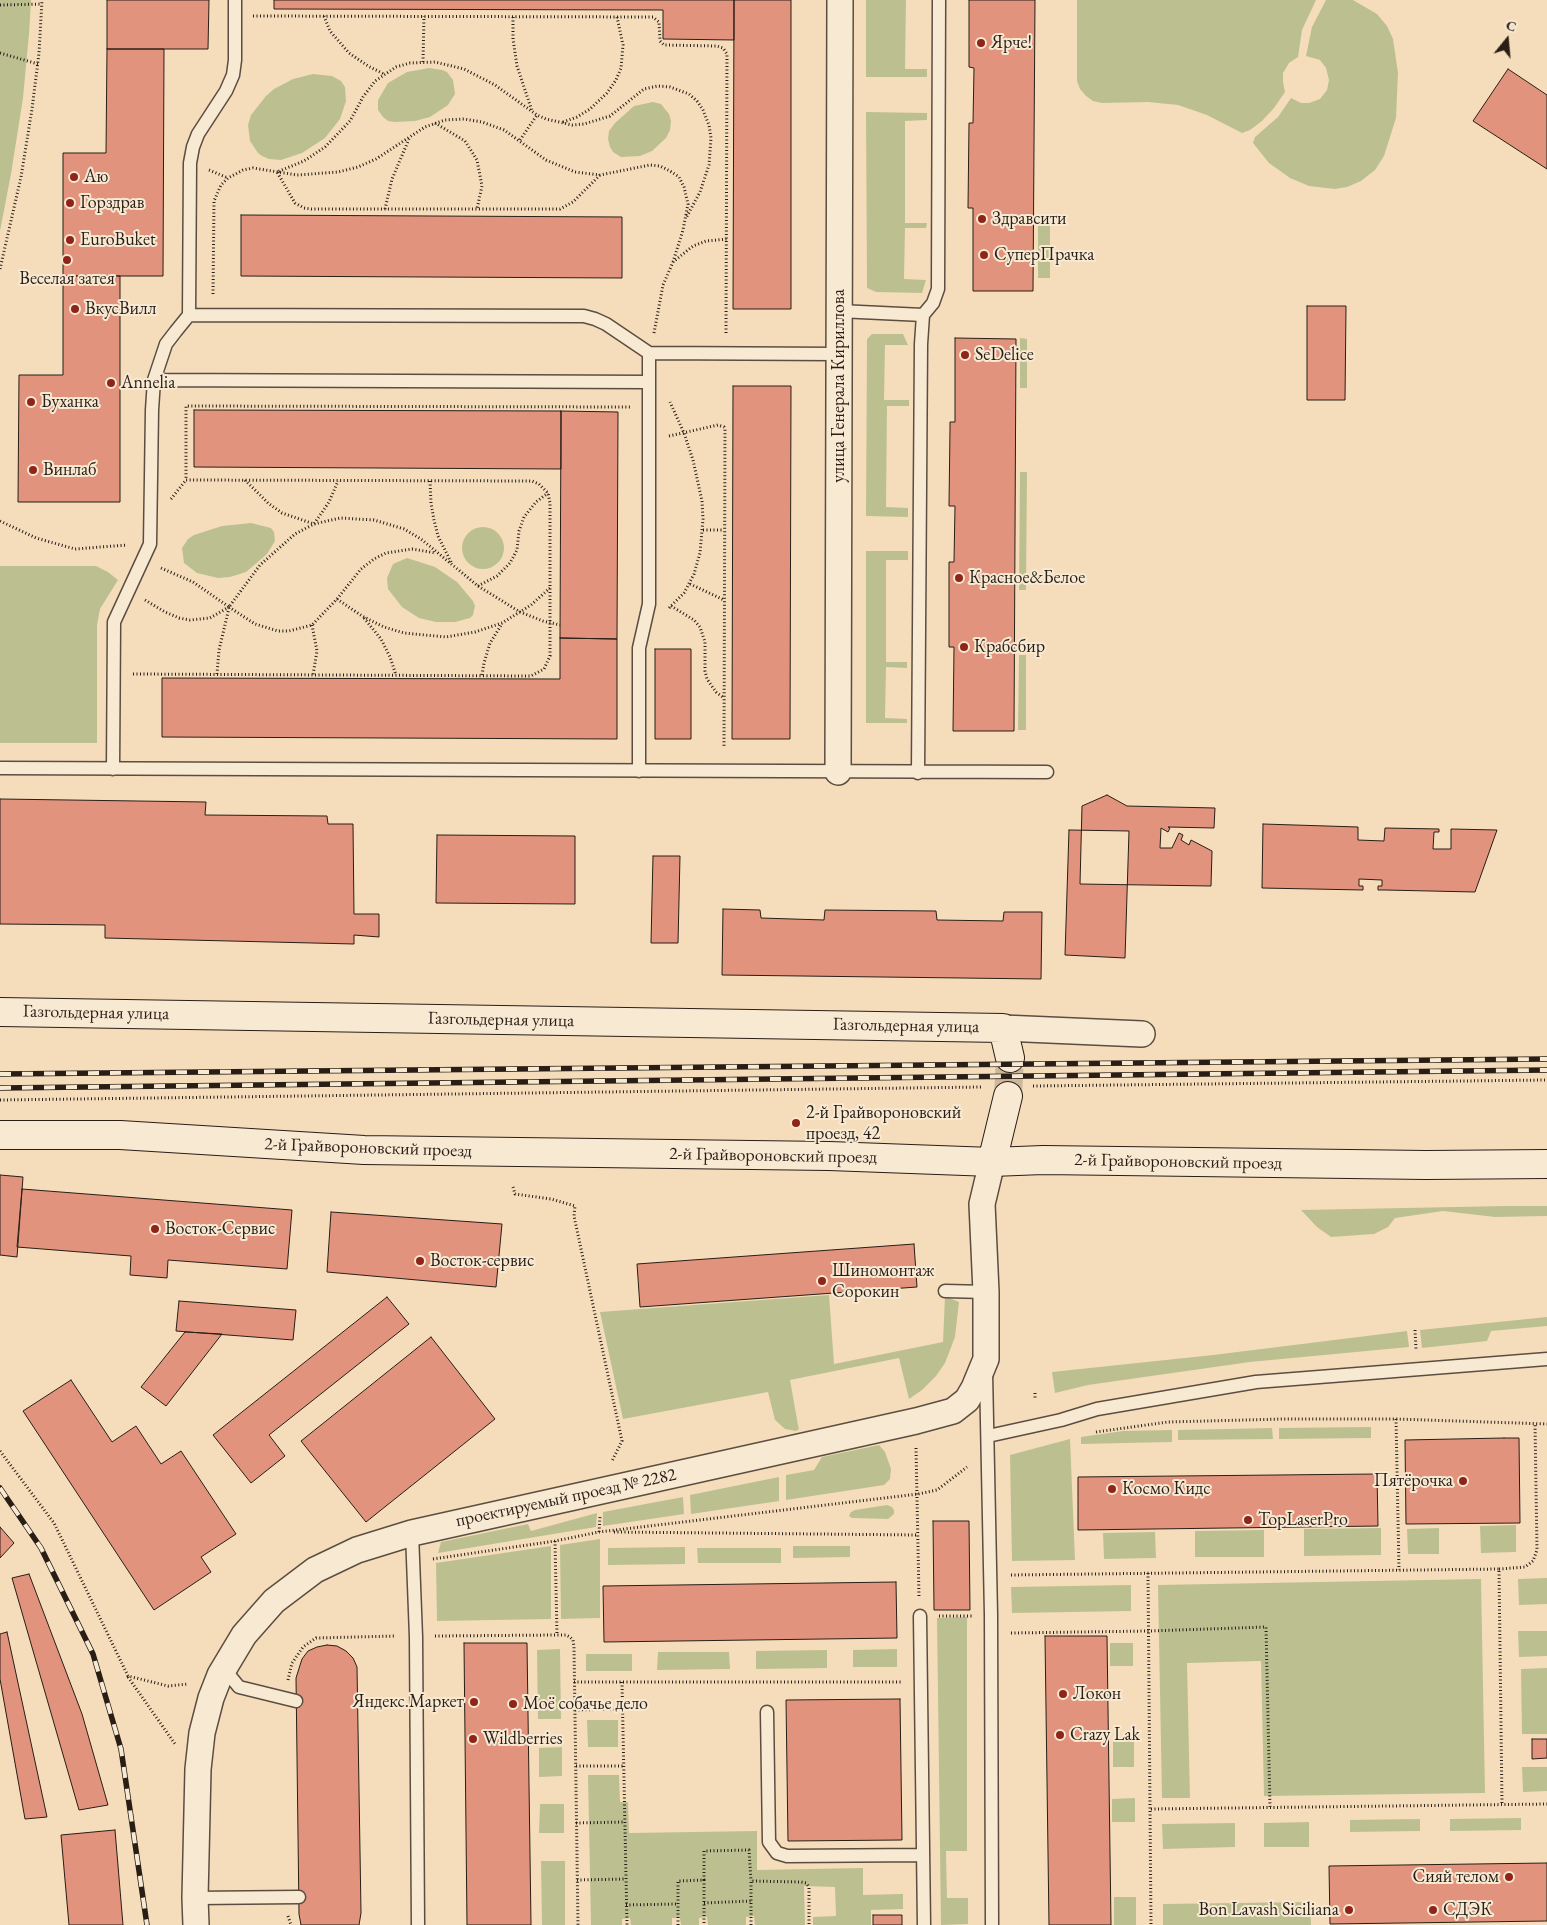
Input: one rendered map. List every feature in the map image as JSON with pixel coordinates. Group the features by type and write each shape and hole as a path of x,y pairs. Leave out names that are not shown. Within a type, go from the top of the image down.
{"main road":[{"name":"Газгольдерная улица","path":"0,1012 1003,1028 1010,1058"},
{"path":"992,1162 1008,1090"},
{"name":"2-й Грайвороновский проезд","path":"0,1135 120,1135 364,1150 829,1156 992,1162 1043,1160 1416,1165 1547,1164"}],"street":[{"name":"улица Генерала Кириллова","path":"838,772 840,0"},
{"name":"Газгольдерная улица","path":"1003,1028 1142,1034"},
{"name":"проектируемый проезд № 2282","path":"196,1925 198,1770 202,1733 211,1698 223,1670 244,1635 274,1601 314,1570 357,1550 412,1533 916,1421 953,1411 967,1400 986,1359 986,1292 982,1204 992,1162"}],"lane":[{"path":"113,769 114,622 150,544 154,380 166,344 189,315 190,163 198,134 230,82 234,68 235,0"},
{"path":"918,773 921,344 923,315 933,303 938,289 939,0"},
{"path":"839,311 923,315"},
{"path":"189,315 584,316 606,324 650,353 839,354"},
{"path":"639,772 639,648 649,604 650,353"},
{"path":"154,380 649,382"},
{"path":"0,768 639,772 1047,772"},
{"path":"945,1291 986,1292"},
{"path":"986,1359 991,1615 992,1925"},
{"path":"988,1436 1061,1420 1097,1409 1256,1382 1547,1359"},
{"path":"412,1533 416,1636 418,1925"},
{"path":"920,1616 924,1925"},
{"path":"223,1670 238,1686 296,1701"},
{"path":"767,1712 769,1842 777,1853 786,1856 923,1854"},
{"path":"195,1898 299,1897"}],"path":[{"path":"0,4 42,2 38,64 21,177 0,269"},
{"path":"235,16 656,18 659,22 660,41 664,45 717,46 724,50 727,54 726,353"},
{"path":"324,16 330,32 349,52 368,66 384,74"},
{"path":"423,62 424,16"},
{"path":"513,17 513,39 517,66 533,112"},
{"path":"560,123 577,117 590,109 616,80 621,68 623,45 617,17"},
{"path":"0,53 38,64"},
{"path":"277,172 304,161 335,138 350,121 368,89 384,74 396,67 423,62 453,65 495,85 537,115 560,123 584,124 597,121 610,116 644,90 658,86 670,86 689,94 703,110 709,125 711,153 704,180 686,218"},
{"path":"520,140 537,115"},
{"path":"213,276 214,201 221,185 228,178 243,170 253,168 317,175 344,171 376,159 425,126 464,119 482,122 504,130 546,160 575,172 600,175 660,166 678,177 684,187 688,204 686,218 673,262 663,285 650,353"},
{"path":"435,123 465,141 477,160 481,172 482,186 477,209"},
{"path":"385,209 392,178 410,137"},
{"path":"277,172 295,203 304,208 385,209 560,209 573,202 600,175"},
{"path":"673,262 693,246 706,241 727,239"},
{"path":"113,674 531,676 539,673 548,664 550,656 550,503 548,493 539,484 532,481 186,480 186,406 649,408 674,410 684,433 701,494 703,530 698,563 690,584 671,606 646,619"},
{"path":"649,440 718,425 725,429 724,748"},
{"path":"246,480 268,503 282,513 314,524"},
{"path":"314,524 329,502 338,481"},
{"path":"430,481 434,520 445,552 453,566"},
{"path":"478,586 497,576 510,563 517,550 519,530 524,517 536,502 548,493"},
{"path":"217,674 219,650 229,607 260,565 295,534 314,524 340,518 374,520 404,529 420,539 478,586 520,612 560,625"},
{"path":"0,521 36,538 75,549 150,544"},
{"path":"703,530 724,530"},
{"path":"143,562 193,582 255,624 278,631 298,630 312,625 361,569 386,553 412,549 438,554"},
{"path":"690,584 724,600"},
{"path":"336,599 362,616 384,627 404,633 446,637 476,632 502,623 531,605 550,588"},
{"path":"129,590 165,612 184,619 200,620 210,618 229,607"},
{"path":"671,606 694,620 700,627 705,642 705,671 707,679 716,692 724,698"},
{"path":"362,616 380,639 390,657 396,675"},
{"path":"482,675 490,643 502,623"},
{"path":"312,625 317,651 313,675"},
{"path":"0,1100 1008,1090 1547,1080"},
{"path":"513,1186 514,1194 551,1199 575,1206 574,1216 622,1441 605,1476 607,1489"},
{"path":"1414,1330 1416,1352"},
{"path":"1035,1393 1035,1400"},
{"path":"1168,1422 1396,1419 1547,1424"},
{"path":"1396,1419 1399,1570"},
{"path":"916,1421 920,1616 991,1615"},
{"path":"990,1575 1499,1569 1525,1567 1533,1561 1537,1550 1536,1424"},
{"path":"0,1451 54,1523 128,1676 183,1755 198,1770"},
{"path":"428,1560 555,1541 600,1532 918,1494 937,1490 972,1464"},
{"path":"600,1513 600,1532"},
{"path":"600,1532 918,1535"},
{"path":"555,1541 557,1634"},
{"path":"1499,1569 1502,1804"},
{"path":"1148,1573 1151,1925"},
{"path":"991,1633 1266,1627 1270,1807"},
{"path":"433,1636 557,1634 566,1635 573,1640 578,1925"},
{"path":"286,1688 292,1663 303,1647 316,1638 396,1637"},
{"path":"128,1676 168,1686 198,1683 223,1670"},
{"path":"574,1682 920,1682"},
{"path":"622,1682 627,1925"},
{"path":"575,1710 623,1709"},
{"path":"576,1766 624,1766"},
{"path":"1151,1809 1547,1804"},
{"path":"576,1823 625,1822"},
{"path":"704,1925 704,1851 749,1850 751,1925"},
{"path":"577,1880 626,1879"},
{"path":"678,1925 678,1881 704,1880"},
{"path":"751,1881 806,1883 809,1887 809,1925"},
{"path":"704,1903 751,1901"},
{"path":"626,1905 678,1904"}],"green space":[{"path":"0,0 31,0 23,98 0,231"},
{"path":"866,0 906,0 905,69 927,69 927,77 866,77"},
{"path":"1077,0 1316,0 1302,30 1298,57 1289,63 1283,73 1285,92 1262,121 1250,130 1242,133 1207,115 1178,105 1148,102 1102,103 1093,101 1086,96 1080,89 1077,81"},
{"path":"1326,0 1353,0 1377,14 1387,26 1393,39 1398,73 1396,118 1384,156 1375,170 1361,181 1347,187 1335,189 1309,186 1290,178 1269,163 1253,143 1255,137 1278,117 1291,98 1301,103 1309,103 1320,99 1327,90 1329,80 1326,68 1320,60 1306,56 1312,27"},
{"path":"429,68 447,72 453,80 455,94 448,105 430,117 415,121 395,122 388,121 383,117 378,110 378,100 388,83 407,72"},
{"path":"313,74 332,76 341,81 345,87 346,101 340,119 325,138 302,153 281,160 262,156 250,141 248,125 251,115 274,89 293,79"},
{"path":"653,102 661,104 669,114 671,121 670,130 666,138 652,151 640,156 621,157 613,152 608,139 609,131 615,123 634,106"},
{"path":"866,112 927,113 927,120 905,121 905,223 927,223 926,228 905,228 904,279 926,280 922,293 876,292 867,288"},
{"path":"1038,215 1050,216 1050,278 1038,278"},
{"path":"872,334 903,334 908,345 885,345 884,400 909,400 909,406 887,406 886,507 908,508 908,517 866,516 867,339"},
{"path":"1020,338 1027,339 1027,388 1020,388"},
{"path":"1020,472 1027,472 1026,590 1019,590"},
{"path":"251,523 271,528 274,532 275,541 267,554 246,572 230,577 218,578 197,573 184,563 182,548 188,539 194,535 222,526"},
{"path":"479,527 487,527 498,533 504,548 498,563 487,569 479,569 468,563 462,552 462,544 468,533"},
{"path":"866,551 908,551 908,560 886,560 886,662 907,662 907,668 886,667 885,718 907,719 907,723 866,723"},
{"path":"407,558 435,567 457,582 473,601 475,606 473,615 470,618 455,622 436,622 419,618 402,607 388,589 387,578 393,564"},
{"path":"0,566 96,566 118,580 100,609 97,625 97,743 0,743"},
{"path":"1019,655 1026,655 1026,730 1018,730"},
{"path":"1547,1206 1547,1216 1495,1217 1443,1211 1395,1218 1388,1227 1374,1234 1331,1237 1317,1227 1301,1210"},
{"path":"829,1295 834,1364 943,1342 945,1296 959,1302 955,1337 945,1363 936,1376 922,1390 909,1399 899,1358 790,1380 799,1429 796,1431 785,1429 775,1420 768,1392 623,1419 600,1312"},
{"path":"1547,1317 1547,1326 1491,1331 1487,1341 1422,1348 1420,1330"},
{"path":"1407,1331 1409,1347 1250,1362 1088,1385 1055,1393 1052,1372 1213,1355"},
{"path":"1371,1427 1371,1438 1279,1439 1279,1428"},
{"path":"1272,1428 1273,1439 1178,1440 1178,1430"},
{"path":"1172,1430 1172,1442 1081,1444 1081,1437 1123,1431"},
{"path":"1070,1439 1075,1560 1012,1561 1010,1455"},
{"path":"879,1445 885,1452 891,1469 890,1479 884,1485 786,1500 786,1475 814,1470 822,1457"},
{"path":"779,1477 779,1501 691,1514 690,1495"},
{"path":"683,1497 684,1514 603,1526 603,1512"},
{"path":"887,1505 894,1510 894,1514 888,1519 852,1518 849,1516 855,1510"},
{"path":"597,1513 596,1527 438,1553 441,1542 528,1524 531,1531"},
{"path":"1516,1525 1516,1552 1481,1553 1480,1526"},
{"path":"1381,1528 1381,1555 1304,1556 1304,1529"},
{"path":"1439,1528 1439,1554 1408,1554 1407,1529"},
{"path":"1264,1530 1264,1557 1195,1557 1195,1531"},
{"path":"1155,1532 1156,1558 1104,1559 1103,1533"},
{"path":"600,1539 600,1618 561,1619 560,1545"},
{"path":"551,1546 551,1619 437,1621 436,1563"},
{"path":"793,1546 850,1546 850,1557 793,1558"},
{"path":"685,1547 685,1564 608,1565 608,1548"},
{"path":"697,1548 781,1548 781,1563 698,1563"},
{"path":"1547,1578 1547,1604 1519,1605 1518,1579"},
{"path":"1481,1579 1485,1793 1264,1796 1261,1661 1187,1663 1190,1798 1162,1798 1158,1585"},
{"path":"1131,1585 1131,1611 1012,1613 1011,1587"},
{"path":"967,1617 967,1851 946,1851 947,1898 968,1898 968,1924 941,1925 937,1618"},
{"path":"1518,1631 1547,1631 1547,1656 1519,1657"},
{"path":"1110,1643 1133,1643 1133,1666 1110,1666"},
{"path":"560,1649 561,1719 538,1719 537,1650"},
{"path":"897,1649 897,1667 853,1667 853,1650"},
{"path":"827,1650 827,1668 756,1669 756,1651"},
{"path":"658,1652 729,1652 730,1669 657,1670"},
{"path":"586,1654 632,1654 632,1671 586,1671"},
{"path":"1547,1668 1547,1734 1522,1734 1521,1669"},
{"path":"587,1720 618,1720 618,1747 588,1747"},
{"path":"1113,1741 1134,1741 1134,1767 1113,1767"},
{"path":"562,1747 562,1776 539,1777 539,1748"},
{"path":"1522,1767 1547,1767 1547,1791 1523,1792"},
{"path":"588,1775 619,1775 620,1802 628,1802 629,1833 757,1831 757,1870 863,1868 863,1895 903,1894 903,1909 871,1910 871,1925 813,1925 813,1917 836,1916 835,1887 804,1886 805,1925 755,1925 754,1916 746,1917 746,1925 708,1925 707,1917 699,1918 699,1925 681,1925 680,1918 672,1918 672,1925 631,1925 630,1918 622,1919 622,1925 591,1925"},
{"path":"1135,1798 1135,1822 1112,1822 1112,1799"},
{"path":"540,1804 564,1804 564,1833 539,1833"},
{"path":"1521,1818 1521,1830 1450,1831 1450,1819"},
{"path":"1420,1819 1420,1831 1350,1832 1350,1820"},
{"path":"1309,1822 1309,1847 1264,1847 1264,1823"},
{"path":"1235,1823 1235,1847 1163,1849 1162,1824"},
{"path":"541,1861 565,1861 565,1925 542,1925"},
{"path":"1114,1897 1136,1897 1136,1925 1114,1925"},
{"path":"1310,1902 1311,1925 1163,1925 1163,1904"}],"building":[{"path":"107,0 209,0 208,49 107,49"},
{"path":"274,0 734,0 734,40 663,39 663,10 274,9"},
{"path":"734,0 791,0 791,309 733,309"},
{"path":"969,0 1035,0 1033,291 973,291 973,208 968,208 969,123 973,123 974,68 969,67"},
{"path":"107,49 164,49 163,276 63,276 63,153 106,153"},
{"path":"1508,69 1547,95 1547,169 1473,121"},
{"path":"241,215 622,217 622,278 241,276"},
{"path":"63,276 120,276 120,502 18,502 19,375 63,375"},
{"path":"1307,306 1346,306 1345,400 1307,400"},
{"path":"955,338 1016,339 1014,731 953,731 954,647 949,647 949,562 954,562 955,506 949,506 950,422 955,422"},
{"path":"733,386 791,386 790,739 732,739"},
{"path":"194,410 561,411 561,469 194,467"},
{"path":"561,411 618,412 617,639 560,638"},
{"path":"560,638 617,639 617,739 162,737 162,678 560,679"},
{"path":"655,649 691,649 691,739 655,739"},
{"path":"1107,795 1127,806 1215,808 1214,828 1168,827 1170,828 1168,832 1161,828 1160,848 1172,848 1179,833 1183,835 1181,840 1189,845 1191,840 1212,851 1211,886 1080,884 1082,806"},
{"path":"0,799 206,802 205,815 327,816 328,824 353,824 354,914 379,914 379,937 354,935 354,944 105,938 105,925 0,924"},
{"path":"1263,824 1358,827 1358,840 1384,841 1385,828 1439,829 1439,832 1434,832 1433,849 1451,849 1451,829 1497,830 1475,892 1378,890 1378,886 1382,886 1382,880 1359,879 1359,886 1363,886 1363,890 1262,888"},
{"path":"1069,830 1129,831 1125,958 1065,955"},
{"path":"437,835 575,836 575,904 436,903"},
{"path":"653,856 680,856 678,943 651,943"},
{"path":"723,909 760,910 761,918 824,920 825,910 936,911 937,920 1003,921 1004,912 1042,912 1041,979 722,975"},
{"path":"0,1175 23,1177 17,1257 0,1255"},
{"name":"Восток-Сервис","path":"22,1189 292,1210 287,1269 168,1260 167,1278 130,1275 131,1256 17,1247"},
{"path":"331,1212 502,1224 496,1287 327,1272"},
{"path":"914,1244 917,1287 640,1307 637,1264"},
{"path":"387,1297 409,1324 269,1435 285,1456 251,1483 213,1435"},
{"path":"179,1301 296,1310 293,1340 176,1331"},
{"path":"185,1332 222,1334 166,1406 141,1387"},
{"path":"431,1337 495,1419 366,1522 301,1441"},
{"path":"71,1380 112,1442 136,1426 161,1464 181,1451 236,1534 201,1557 211,1572 154,1610 23,1411"},
{"name":"Пятёрочка","path":"1519,1438 1520,1523 1406,1524 1405,1440"},
{"path":"1377,1474 1378,1526 1078,1530 1078,1477"},
{"path":"933,1521 969,1521 970,1610 934,1610"},
{"path":"0,1527 14,1543 0,1558"},
{"path":"29,1574 82,1714 108,1805 79,1810 12,1578"},
{"path":"896,1582 897,1638 604,1642 603,1586"},
{"path":"7,1632 47,1817 25,1819 0,1679 0,1634"},
{"path":"1045,1636 1107,1636 1111,1925 1049,1925"},
{"path":"464,1643 527,1643 531,1925 467,1925"},
{"path":"327,1645 337,1646 346,1651 353,1658 357,1667 361,1913 359,1925 301,1925 299,1914 296,1678 302,1659 308,1651"},
{"path":"900,1699 902,1840 788,1841 786,1700"},
{"path":"1532,1739 1547,1739 1547,1758 1532,1759"},
{"path":"115,1830 123,1925 69,1925 61,1835"},
{"path":"1547,1863 1547,1921 1330,1924 1329,1866"},
{"path":"873,1915 902,1915 902,1925 873,1925"}],"tunnel":[{"path":"1008,1096 1010,1058"}],"railway":[{"path":"0,1074 1547,1059"},
{"path":"0,1088 1547,1070"},
{"path":"0,1488 41,1548 93,1654 121,1749 147,1925"}],"place":[{"name":"Ярче!","path":"981,43"},
{"name":"Аю","path":"74,177"},
{"name":"Горздрав","path":"70,203"},
{"name":"Здравсити","path":"982,219"},
{"name":"EuroBuket","path":"70,240"},
{"name":"СуперПрачка","path":"984,255"},
{"name":"Веселая затея","path":"67,260"},
{"name":"ВкусВилл","path":"75,309"},
{"name":"SeDelice","path":"965,355"},
{"name":"Annelia","path":"111,383"},
{"name":"Буханка","path":"31,402"},
{"name":"Винлаб","path":"33,470"},
{"name":"Красное&Белое","path":"959,578"},
{"name":"Крабсбир","path":"964,647"},
{"name":"2-й Грайвороновский проезд, 42","path":"796,1123"},
{"name":"Восток-Сервис","path":"155,1229"},
{"name":"Восток-сервис","path":"420,1261"},
{"name":"Шиномонтаж Сорокин","path":"822,1281"},
{"name":"Пятёрочка","path":"1463,1481"},
{"name":"Космо Кидс","path":"1112,1489"},
{"name":"TopLaserPro","path":"1248,1520"},
{"name":"Локон","path":"1063,1694"},
{"name":"Яндекс.Маркет","path":"474,1702"},
{"name":"Моё собачье дело","path":"513,1704"},
{"name":"Crazy Lak","path":"1060,1735"},
{"name":"Wildberries","path":"473,1739"},
{"name":"Сияй телом","path":"1509,1877"},
{"name":"Bon Lavash Siciliana","path":"1349,1910"},
{"name":"СДЭК","path":"1433,1910"}]}
